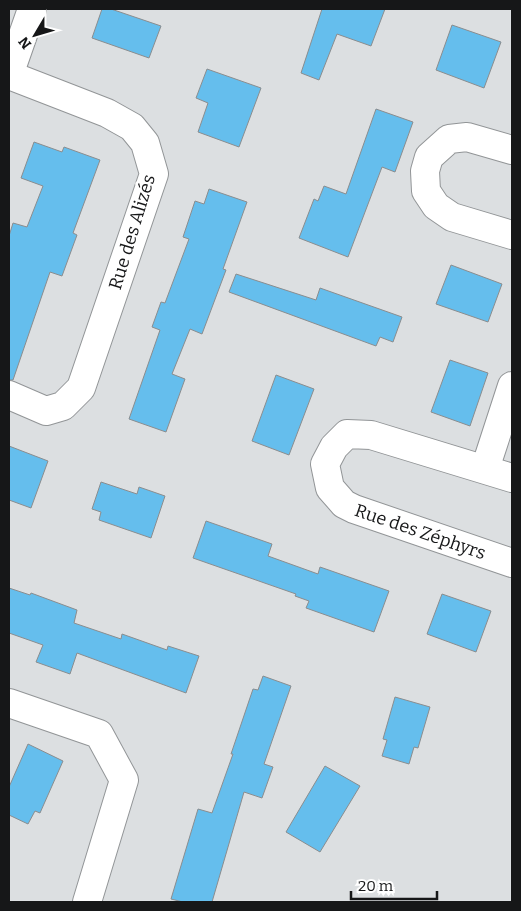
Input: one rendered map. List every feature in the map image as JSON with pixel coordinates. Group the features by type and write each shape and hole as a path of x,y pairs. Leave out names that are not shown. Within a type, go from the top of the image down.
{"street":[{"name":"Rue des Alizés","path":"9,395 46,411 63,406 81,388 154,174 145,144 132,127 107,113 9,75 32,9"},
{"path":"512,150 467,137 449,139 429,157 425,171 426,191 436,206 452,217 512,235"},
{"path":"485,469 512,386"},
{"name":"Rue des Zéphyrs","path":"512,478 371,434 347,434 334,447 325,464 330,488 344,504 512,563"},
{"path":"9,703 99,734 124,780 88,902"}],"building":[{"path":"102,9 111,9 161,26 149,58 92,38"},
{"path":"322,9 385,9 371,46 337,34 319,80 301,73"},
{"path":"452,25 501,42 484,88 436,70"},
{"path":"207,69 261,88 239,147 198,132 208,103 196,98"},
{"path":"376,109 413,122 395,172 382,167 348,257 299,238 314,199 318,201 324,186 346,194"},
{"path":"34,142 62,152 64,147 100,160 73,233 77,235 62,276 50,272 13,380 9,380 9,236 13,223 27,227 43,186 21,178"},
{"path":"209,189 247,202 223,269 226,270 202,334 190,329 172,374 185,379 166,432 129,419 160,330 152,327 161,302 165,303 189,239 183,237 195,201 204,204"},
{"path":"451,265 502,284 488,322 436,304"},
{"path":"236,274 316,300 320,288 402,317 393,342 380,337 376,346 229,292"},
{"path":"450,360 488,373 470,426 431,412"},
{"path":"276,375 314,389 289,455 252,441"},
{"path":"9,446 48,461 31,508 9,500"},
{"path":"101,482 137,494 139,487 165,496 151,538 99,520 101,512 92,509"},
{"path":"206,521 272,544 268,556 318,574 320,567 389,591 374,632 306,608 309,601 295,596 296,594 193,558"},
{"path":"9,588 30,595 31,593 77,610 74,623 121,639 122,634 167,650 168,646 199,656 186,693 77,653 70,674 36,662 43,645 9,633"},
{"path":"442,594 491,611 476,652 427,634"},
{"path":"263,676 291,686 264,764 273,767 262,798 244,792 212,902 183,902 171,899 198,809 212,813 253,689 258,690"},
{"path":"395,697 430,707 418,748 414,747 409,764 382,756 387,740 383,739"},
{"path":"28,744 63,761 40,813 35,811 28,824 9,815 9,787"},
{"path":"325,766 360,786 320,852 286,832"}]}
